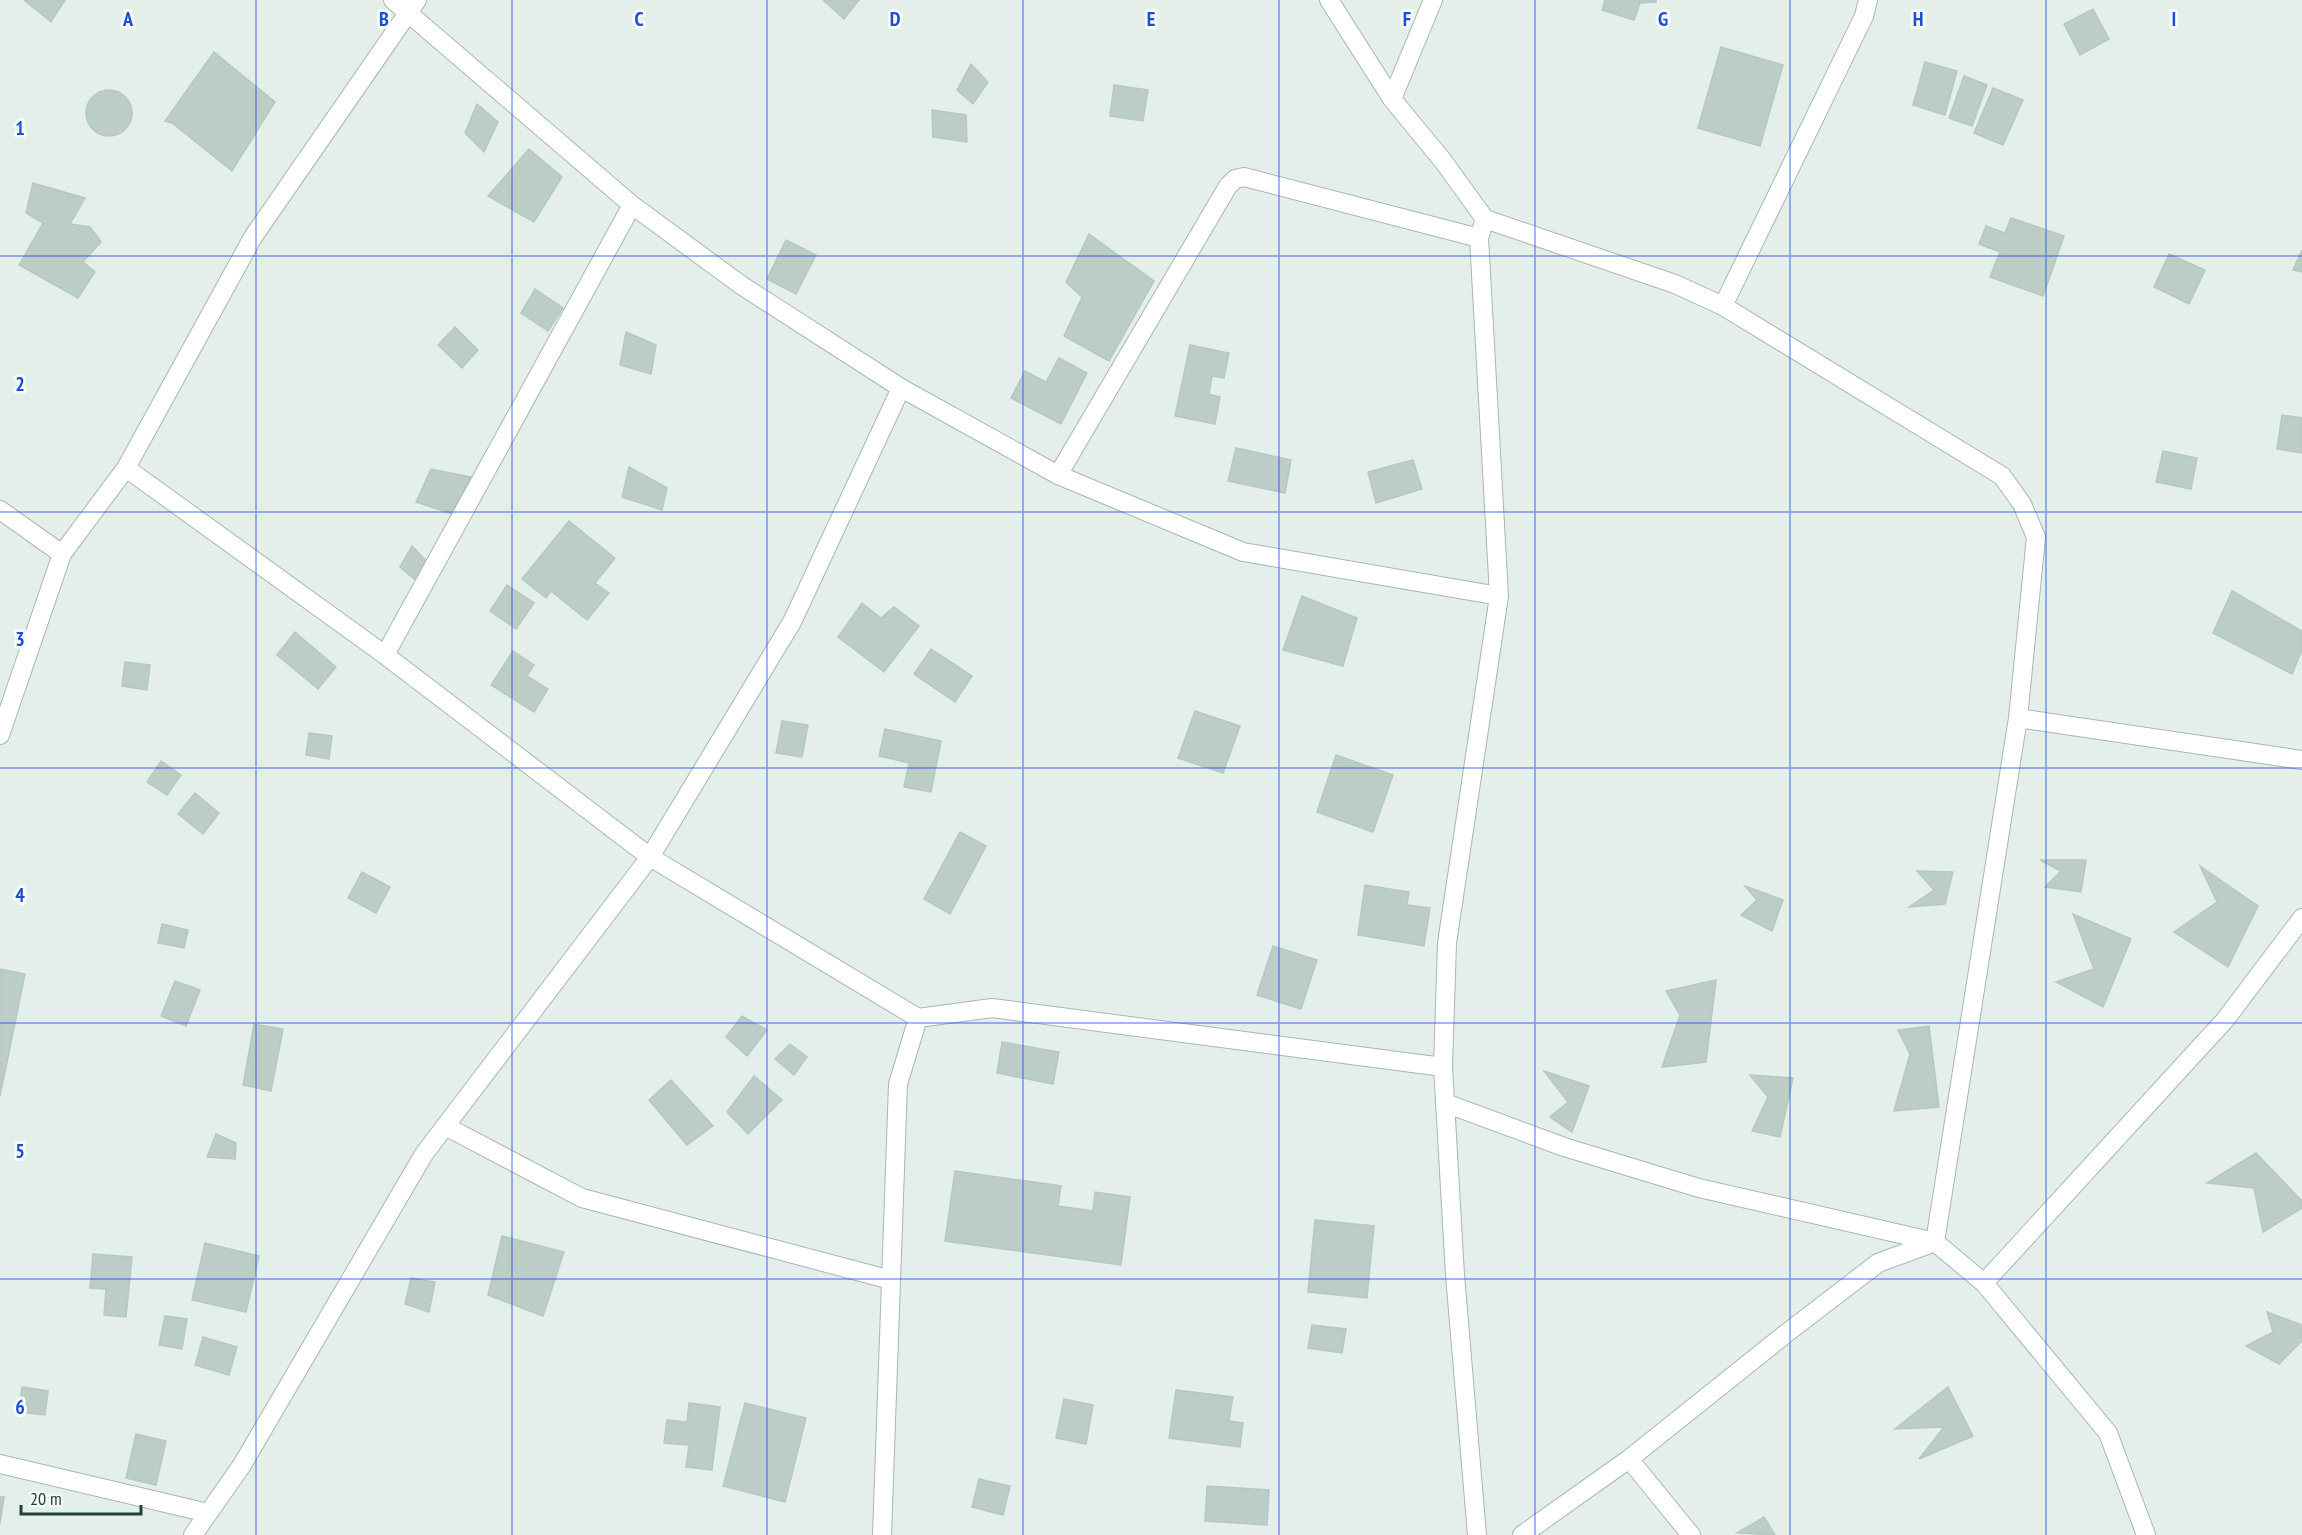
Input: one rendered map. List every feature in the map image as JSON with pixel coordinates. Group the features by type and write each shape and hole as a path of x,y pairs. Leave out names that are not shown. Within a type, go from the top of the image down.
{"street":[{"path":"393,0 413,6 632,205 741,285 901,388 1058,475 1243,552 1499,596"},
{"path":"1329,0 1392,99 1443,161 1485,219 1675,284 1723,306 2002,476 2022,504 2036,537 2018,718 1935,1242"},
{"path":"1392,99 1433,0"},
{"path":"1723,306 1864,16 1868,0"},
{"path":"0,735 62,554 126,468 253,237 413,6"},
{"path":"1058,475 1228,186 1235,179 1244,177 1479,238"},
{"path":"385,655 632,205"},
{"path":"1477,1535 1455,1275 1443,1067 1447,943 1499,596 1479,238 1485,219"},
{"path":"193,1535 242,1465 424,1154 650,856 792,622 901,388"},
{"path":"126,468 385,655 650,856 918,1018 992,1008 1443,1067"},
{"path":"0,510 62,554"},
{"path":"2018,718 2302,760"},
{"path":"1984,1282 2225,1020 2302,918"},
{"path":"882,1535 898,1084 918,1018"},
{"path":"1445,1103 1564,1147 1699,1188 1935,1242 1984,1282 2108,1434 2145,1535"},
{"path":"445,1126 582,1198 891,1280"},
{"path":"1522,1535 1629,1459 1878,1263 1935,1242"},
{"path":"1629,1459 1691,1535"},
{"path":"0,1464 208,1513"}],"building":[{"path":"24,0 65,0 51,22"},
{"path":"823,0 859,0 844,19"},
{"path":"1605,0 1656,0 1656,2 1640,3 1634,20 1602,10"},
{"path":"2093,9 2109,39 2080,55 2064,24"},
{"path":"1721,47 1783,65 1760,146 1698,128"},
{"path":"214,52 275,102 232,171 172,123 165,121"},
{"path":"1925,62 1957,71 1945,115 1913,105"},
{"path":"971,64 988,82 973,104 957,90"},
{"path":"1964,76 1987,85 1972,126 1949,118"},
{"path":"1114,85 1148,90 1143,121 1110,116"},
{"path":"1993,88 2023,100 2003,145 1974,133"},
{"path":"109,90 125,97 132,113 125,129 109,136 93,129 86,113 93,97"},
{"path":"477,104 498,122 484,152 465,133"},
{"path":"932,110 966,115 967,142 933,137"},
{"path":"529,149 562,177 534,222 488,196"},
{"path":"33,183 85,198 70,224 90,227 101,242 83,262 95,272 78,298 19,265 43,223 26,213"},
{"path":"2011,218 2064,236 2043,296 1990,277 2000,252 1979,244 1986,226 2005,233"},
{"path":"1089,234 1154,281 1109,361 1064,336 1082,297 1066,282"},
{"path":"786,240 816,255 796,294 767,279"},
{"path":"2302,250 2302,272 2293,270"},
{"path":"2169,254 2205,270 2189,304 2154,287"},
{"path":"535,289 563,308 548,331 521,313"},
{"path":"455,327 478,350 462,368 438,345"},
{"path":"626,332 656,345 651,374 620,365"},
{"path":"1190,345 1229,353 1224,378 1212,376 1209,394 1220,397 1215,424 1175,416"},
{"path":"1059,358 1087,373 1061,424 1011,398 1025,371 1046,382"},
{"path":"2282,415 2302,418 2302,453 2277,449"},
{"path":"1236,448 1291,460 1285,493 1228,481"},
{"path":"2163,451 2197,458 2191,489 2156,482"},
{"path":"1413,460 1422,489 1376,503 1368,472"},
{"path":"629,467 667,488 662,510 622,497"},
{"path":"431,469 471,477 453,514 416,502"},
{"path":"569,521 615,558 595,583 609,593 587,620 551,591 546,598 522,579"},
{"path":"412,546 434,569 418,582 400,567"},
{"path":"507,585 534,603 516,629 490,611"},
{"path":"2232,591 2302,631 2302,650 2292,674 2213,633"},
{"path":"1302,596 1357,618 1343,666 1283,650"},
{"path":"862,603 881,618 894,607 919,626 884,672 838,637"},
{"path":"295,632 336,667 318,689 277,655"},
{"path":"931,649 972,676 955,702 914,674"},
{"path":"513,651 534,665 527,676 548,689 534,712 491,685"},
{"path":"125,662 150,665 147,690 122,686"},
{"path":"1195,711 1240,726 1223,773 1178,758"},
{"path":"782,721 808,725 802,757 776,753"},
{"path":"885,729 941,741 931,792 904,787 909,763 879,756"},
{"path":"309,733 332,736 329,759 306,755"},
{"path":"1336,755 1393,775 1373,832 1317,812"},
{"path":"161,761 181,775 167,795 147,782"},
{"path":"195,793 219,813 203,834 178,814"},
{"path":"960,832 986,846 950,914 924,899"},
{"path":"2040,860 2086,860 2081,892 2045,887 2061,871"},
{"path":"2200,866 2258,906 2228,967 2174,932 2217,902"},
{"path":"1917,871 1953,872 1945,904 1909,907 1934,890"},
{"path":"362,872 390,887 376,913 348,898"},
{"path":"1365,885 1409,892 1407,905 1430,908 1424,946 1358,935"},
{"path":"1745,886 1783,900 1772,931 1741,915 1757,900"},
{"path":"2073,914 2131,939 2103,1007 2056,982 2094,969"},
{"path":"162,924 188,930 184,948 158,943"},
{"path":"1273,946 1317,960 1301,1009 1257,995"},
{"path":"0,969 25,974 0,1096"},
{"path":"1716,980 1706,1062 1662,1067 1680,1015 1666,991"},
{"path":"175,981 200,990 186,1026 161,1016"},
{"path":"742,1016 767,1030 747,1056 726,1037"},
{"path":"254,1024 283,1029 271,1091 243,1085"},
{"path":"1929,1026 1939,1107 1894,1111 1910,1054 1898,1030"},
{"path":"1002,1042 1059,1052 1053,1084 997,1073"},
{"path":"790,1044 807,1057 794,1075 775,1059"},
{"path":"1544,1071 1589,1086 1572,1132 1550,1117 1568,1102"},
{"path":"1750,1075 1793,1078 1780,1137 1752,1131 1768,1097"},
{"path":"754,1076 782,1100 748,1134 727,1112"},
{"path":"671,1080 713,1126 687,1145 649,1100"},
{"path":"216,1134 236,1143 235,1159 207,1157"},
{"path":"2256,1153 2302,1201 2302,1208 2263,1232 2254,1188 2207,1183"},
{"path":"955,1171 1061,1186 1058,1206 1093,1211 1095,1192 1130,1197 1121,1265 945,1241"},
{"path":"1315,1220 1374,1226 1367,1298 1308,1292"},
{"path":"502,1236 564,1252 543,1316 488,1295"},
{"path":"205,1243 259,1256 246,1312 192,1300"},
{"path":"93,1254 132,1257 126,1317 104,1315 106,1289 90,1288"},
{"path":"411,1278 435,1282 429,1312 405,1304"},
{"path":"2267,1312 2302,1325 2302,1341 2279,1364 2246,1346 2273,1332"},
{"path":"165,1316 187,1319 182,1349 159,1345"},
{"path":"1312,1325 1346,1329 1342,1353 1308,1348"},
{"path":"203,1337 237,1347 229,1375 195,1365"},
{"path":"22,1387 48,1391 45,1415 19,1412"},
{"path":"1948,1387 1973,1436 1919,1459 1944,1427 1895,1429"},
{"path":"1176,1390 1233,1397 1229,1421 1243,1423 1240,1447 1169,1438"},
{"path":"1064,1399 1093,1405 1086,1444 1056,1438"},
{"path":"689,1403 720,1407 712,1470 686,1467 689,1445 664,1443 667,1420 687,1422"},
{"path":"745,1403 806,1418 785,1502 723,1486"},
{"path":"136,1434 166,1441 156,1485 126,1478"},
{"path":"979,1479 1010,1486 1003,1515 972,1507"},
{"path":"1207,1486 1269,1490 1267,1525 1205,1521"},
{"path":"0,1497 4,1497 0,1524"},
{"path":"1764,1517 1775,1535 1737,1533"}]}
